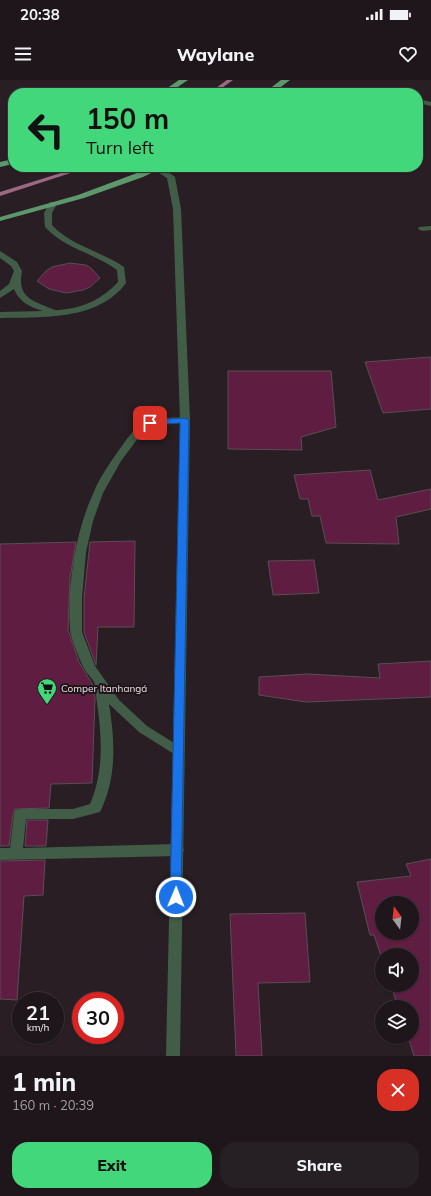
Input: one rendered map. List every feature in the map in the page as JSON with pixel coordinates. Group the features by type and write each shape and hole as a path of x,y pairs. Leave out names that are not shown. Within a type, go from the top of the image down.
{"main road":[{"path":"172,88 184,80"},
{"path":"275,88 286,80"},
{"path":"0,219 131,180 147,172"}],"street":[{"path":"164,172 171,177 177,209 185,420 173,1056"},
{"path":"0,315 54,312 88,307 108,296 122,283 121,269 111,260 70,243 53,232 48,225 48,213 53,204"},
{"path":"0,254 14,264 18,271 17,290 22,297 32,304 54,312"},
{"path":"0,295 17,282"},
{"path":"178,751 143,729 115,702 90,668 76,632 76,598 81,552 88,521 98,493 117,460 135,435 150,423 185,420"},
{"path":"16,854 20,814 73,814 95,808 103,787 107,760 105,710 100,680"},
{"path":"0,854 177,850"}],"building":[{"path":"70,263 86,265 100,278 90,287 83,290 66,293 49,289 37,281 52,267"},
{"path":"431,357 431,409 383,413 365,362"},
{"path":"228,371 331,371 336,427 301,437 302,450 228,449"},
{"path":"370,470 378,500 431,489 431,509 396,517 399,544 326,543 320,516 312,516 308,499 300,499 294,475"},
{"path":"135,541 134,627 98,627 96,665 84,632 84,598 90,542"},
{"name":"Comper Itanhangá","path":"76,542 70,578 68,630 79,662 94,687 95,699 92,783 51,784 49,808 15,809 9,846 0,846 0,544"},
{"path":"314,560 319,593 273,595 268,561"},
{"path":"431,661 431,697 306,702 259,695 259,677 307,674 380,678 378,664"},
{"path":"27,820 48,820 46,846 25,846"},
{"path":"431,859 431,1056 414,1056 410,1044 419,1044 419,1000 396,1000 393,992 419,992 419,948 378,948 376,940 419,940 419,896 375,896 375,938 374,935 370,935 357,882 411,876 406,864"},
{"path":"45,860 43,895 24,896 18,992 12,992 12,1000 0,999 0,861"},
{"path":"305,913 310,982 258,983 262,1056 236,1056 230,914"}],"waterway":[{"path":"219,88 230,80"},
{"path":"0,194 70,172"}],"place":[{"name":"Comper Itanhangá","path":"47,705"}],"route":[{"path":"150,423 185,420 176,897"}]}
